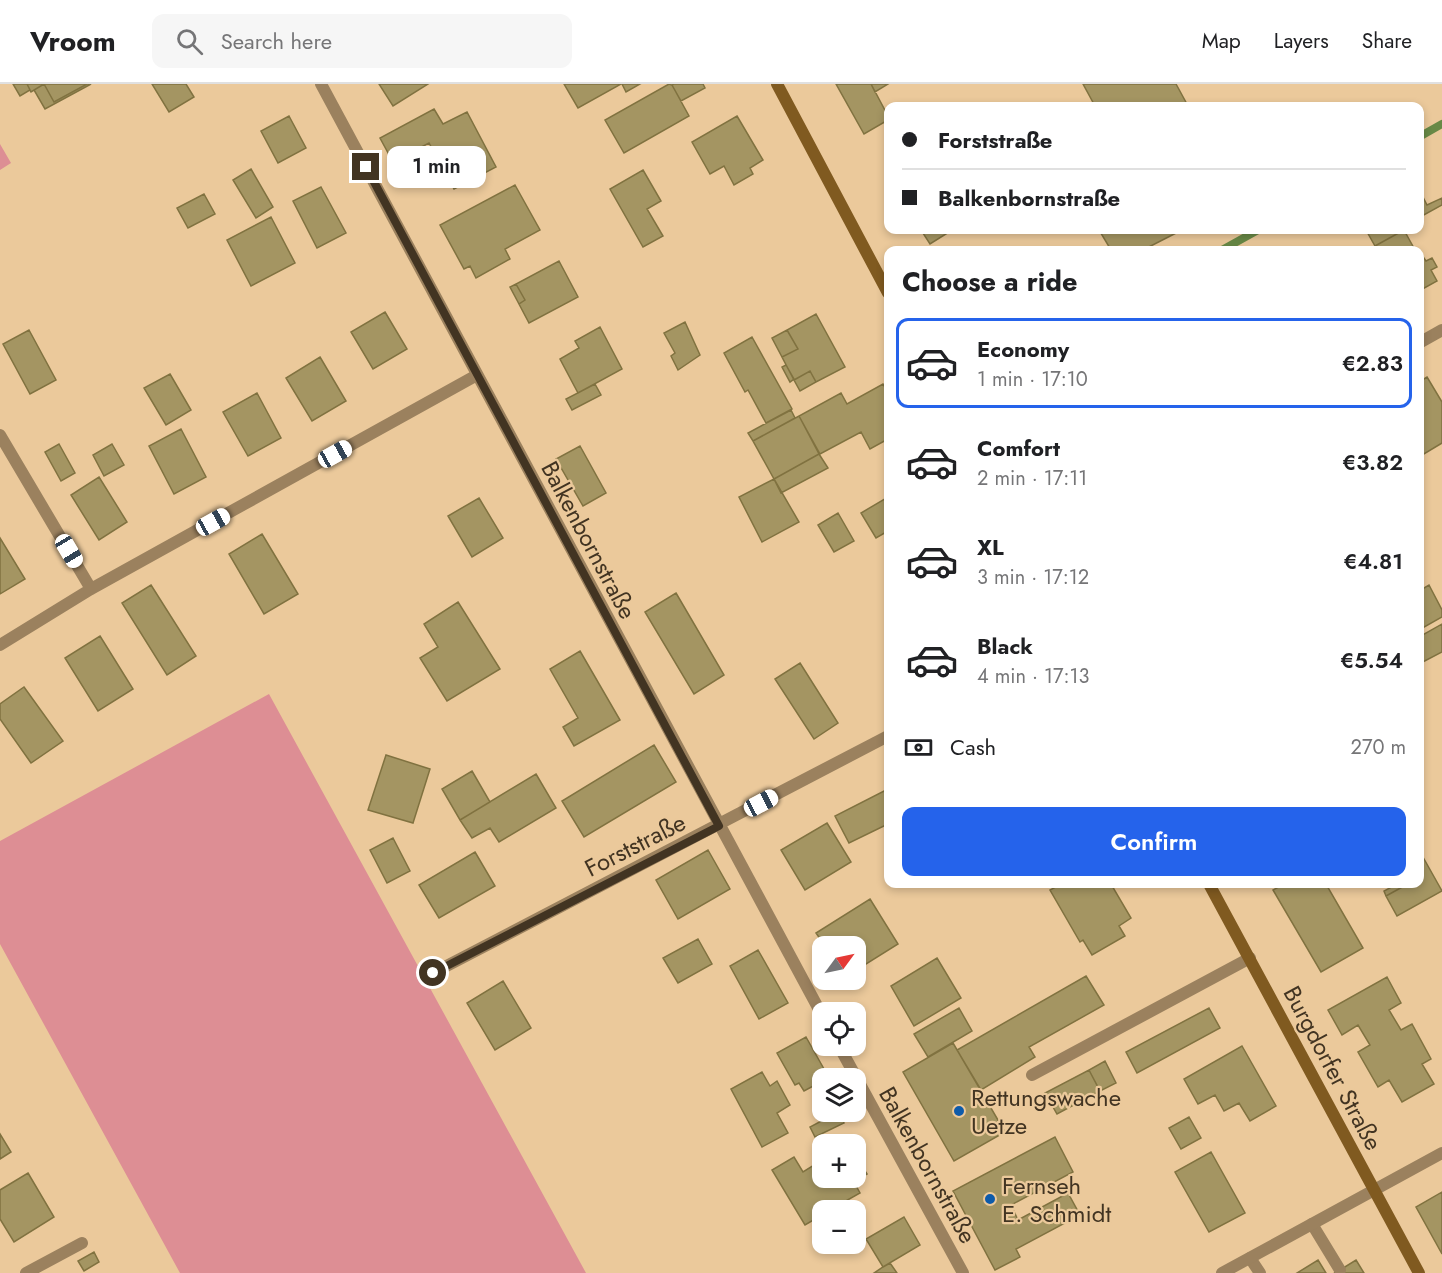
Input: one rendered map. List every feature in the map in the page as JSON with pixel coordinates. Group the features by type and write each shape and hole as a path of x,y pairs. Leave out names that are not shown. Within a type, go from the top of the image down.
{"main road":[{"path":"777,84 884,285"},
{"name":"Burgdorfer Straße","path":"1211,888 1419,1273"}],"street":[{"name":"Balkenbornstraße","path":"321,84 815,1002"},
{"path":"1424,340 1442,330"},
{"path":"0,645 91,589 477,375"},
{"path":"0,435 91,589"},
{"name":"Forststraße","path":"433,973 884,738"},
{"path":"1032,1075 1250,958"},
{"name":"Balkenbornstraße","path":"844,1056 963,1273"},
{"path":"1222,1273 1442,1153"},
{"path":"1312,1224 1340,1270"},
{"path":"26,1273 82,1243"},
{"path":"1251,1258 1260,1273"}],"shaded area":[{"path":"0,144 11,163 0,170"},
{"path":"269,694 586,1273 180,1273 0,944 0,841"}],"building":[{"path":"13,84 27,84 30,90 20,96"},
{"path":"27,84 44,84 31,92"},
{"path":"44,84 87,84 54,102"},
{"path":"44,84 54,102 91,84 45,109 34,90"},
{"path":"152,84 186,84 194,97 169,112"},
{"path":"379,84 428,84 393,106"},
{"path":"564,84 621,84 578,108"},
{"path":"622,84 640,84 626,92"},
{"path":"669,84 672,85 689,116 624,153 605,120"},
{"path":"703,84 705,88 681,101 672,85"},
{"path":"836,84 871,84 884,108 884,122 864,134"},
{"path":"871,84 888,84 875,92"},
{"path":"1083,84 1176,84 1186,102 1093,102"},
{"path":"434,109 443,124 467,112 496,167 454,189 429,143 393,162 380,138"},
{"path":"289,116 306,148 278,163 261,131"},
{"path":"737,116 763,160 750,168 753,174 734,185 724,166 710,174 692,142"},
{"path":"251,169 273,207 256,218 233,180"},
{"path":"643,170 661,201 647,209 663,236 643,247 610,189"},
{"path":"515,185 540,230 505,249 510,259 476,278 470,266 464,269 440,225"},
{"path":"321,187 346,233 317,248 293,201"},
{"path":"204,194 215,214 188,228 177,208"},
{"path":"1442,198 1442,205 1424,215 1424,199 1427,205"},
{"path":"271,217 295,263 251,286 227,240"},
{"path":"924,234 946,234 930,244"},
{"path":"1101,234 1174,234 1151,246 1109,246"},
{"path":"1368,234 1397,234 1375,246"},
{"path":"1397,234 1406,234 1413,246 1375,246"},
{"path":"1424,258 1426,261 1432,258 1437,267 1431,270 1437,281 1424,288"},
{"path":"559,261 578,297 529,323 519,304 525,300 516,284"},
{"path":"516,284 525,300 519,304 510,287"},
{"path":"385,312 407,349 373,369 351,332"},
{"path":"816,314 845,367 816,382 810,371 794,380 782,357 798,349 787,330"},
{"path":"685,322 700,355 678,370 671,356 675,353 664,333"},
{"path":"600,327 622,369 578,393 560,359 579,348 575,341"},
{"path":"29,330 56,380 30,394 3,344"},
{"path":"787,330 798,349 782,357 772,338"},
{"path":"752,337 792,409 766,423 748,390 745,392 724,353"},
{"path":"320,357 346,401 312,421 286,378"},
{"path":"786,365 794,379 790,382 782,367"},
{"path":"810,371 816,382 800,391 794,380"},
{"path":"170,374 191,410 166,425 144,388"},
{"path":"1427,377 1442,402 1442,443 1424,454 1424,379"},
{"path":"595,384 601,395 572,410 566,399"},
{"path":"883,384 884,441 870,449 861,432 820,454 799,416 841,393 847,404"},
{"path":"257,393 281,438 248,456 223,412"},
{"path":"791,410 795,418 753,441 748,433"},
{"path":"799,416 819,454 774,479 753,441"},
{"path":"181,429 206,477 174,494 149,446"},
{"path":"59,444 75,473 61,481 45,452"},
{"path":"112,444 124,465 104,476 93,455"},
{"path":"580,446 606,493 583,506 556,459"},
{"path":"819,454 828,468 781,493 774,479"},
{"path":"99,477 127,522 99,540 71,495"},
{"path":"774,479 799,522 762,542 739,497"},
{"path":"479,498 503,538 472,557 448,516"},
{"path":"884,499 884,533 876,538 861,513"},
{"path":"838,513 854,541 834,552 818,525"},
{"path":"262,534 298,594 264,614 229,554"},
{"path":"0,538 25,579 0,594"},
{"path":"151,585 196,656 167,675 122,603"},
{"path":"1429,585 1442,610 1442,617 1424,627 1424,588"},
{"path":"676,593 724,675 694,694 645,612"},
{"path":"458,602 500,669 447,701 420,658 438,647 424,624"},
{"path":"1442,624 1442,652 1424,661 1424,634"},
{"path":"100,636 133,689 98,711 65,658"},
{"path":"580,651 620,720 574,746 563,727 578,718 550,669"},
{"path":"800,663 838,723 814,739 775,679"},
{"path":"24,687 63,741 31,763 0,719 0,704"},
{"path":"654,745 676,782 584,837 562,801"},
{"path":"386,755 430,769 413,823 368,810"},
{"path":"472,771 490,802 460,820 442,789"},
{"path":"536,774 556,808 499,842 490,828 472,838 460,820"},
{"path":"884,791 884,826 849,843 835,816"},
{"path":"827,823 851,862 805,890 781,850"},
{"path":"393,838 410,871 387,883 370,850"},
{"path":"708,850 730,889 678,919 656,880"},
{"path":"475,852 495,886 439,918 419,885"},
{"path":"1424,859 1442,891 1397,916 1386,896 1401,888 1424,888"},
{"path":"1054,888 1113,888 1131,918 1119,926 1125,936 1092,955 1083,940 1080,942 1050,890"},
{"path":"1277,888 1328,888 1363,948 1321,972 1273,890"},
{"path":"1390,888 1401,888 1386,896 1384,891"},
{"path":"870,899 898,944 866,964 866,936 818,936 816,933"},
{"path":"698,939 712,964 678,983 663,958"},
{"path":"758,950 788,1003 759,1019 730,966"},
{"path":"937,958 961,998 914,1026 891,986"},
{"path":"1086,976 1104,1005 1029,1047 1035,1057 981,1090 957,1050"},
{"path":"1387,977 1401,1003 1389,1010 1401,1030 1412,1024 1431,1059 1422,1064 1434,1084 1402,1102 1389,1080 1378,1087 1358,1052 1370,1045 1358,1025 1342,1035 1328,1010"},
{"path":"503,981 531,1028 495,1050 467,1003"},
{"path":"959,1008 972,1031 928,1057 914,1034"},
{"path":"1209,1008 1220,1028 1137,1073 1126,1052"},
{"path":"806,1037 812,1048 812,1056 817,1056 823,1068 812,1068 812,1087 804,1091 799,1083 795,1085 777,1053"},
{"name":"Rettungswache Uetze","path":"953,1043 1005,1132 954,1161 903,1072"},
{"path":"1242,1046 1276,1106 1250,1121 1239,1103 1224,1111 1215,1095 1198,1104 1184,1079"},
{"path":"1105,1061 1116,1083 1100,1091 1089,1070"},
{"path":"1089,1070 1100,1091 1057,1114 1045,1093"},
{"path":"762,1072 770,1086 777,1081 790,1105 777,1113 788,1133 762,1147 731,1089"},
{"path":"1189,1117 1201,1138 1181,1149 1169,1128"},
{"path":"819,1122 844,1123 821,1134 814,1134 810,1127"},
{"path":"0,1134 11,1152 0,1159"},
{"name":"Fernseh E. Schmidt","path":"1055,1137 1073,1172 1011,1205 1018,1220 1068,1193 1080,1215 1016,1249 1020,1257 995,1270 953,1191"},
{"path":"1211,1152 1245,1213 1209,1232 1175,1172"},
{"path":"794,1157 803,1172 812,1166 812,1188 857,1188 860,1193 848,1200 812,1200 812,1221 805,1225 772,1170"},
{"path":"28,1173 54,1217 14,1242 0,1219 0,1190"},
{"path":"1442,1192 1442,1254 1416,1207"},
{"path":"904,1217 920,1245 883,1267 866,1239"},
{"path":"94,1252 99,1262 84,1271 78,1261"},
{"path":"1318,1260 1326,1273 1297,1273"},
{"path":"1356,1260 1364,1273 1334,1273 1340,1270"},
{"path":"890,1263 897,1273 874,1273 883,1267"}],"waterway":[{"path":"1424,134 1442,124"},
{"path":"1229,246 1251,234"}],"place":[{"name":"Rettungswache Uetze","path":"959,1111"},
{"name":"Fernseh E. Schmidt","path":"990,1199"}],"route":[{"path":"366,167 719,826 433,973"}]}
